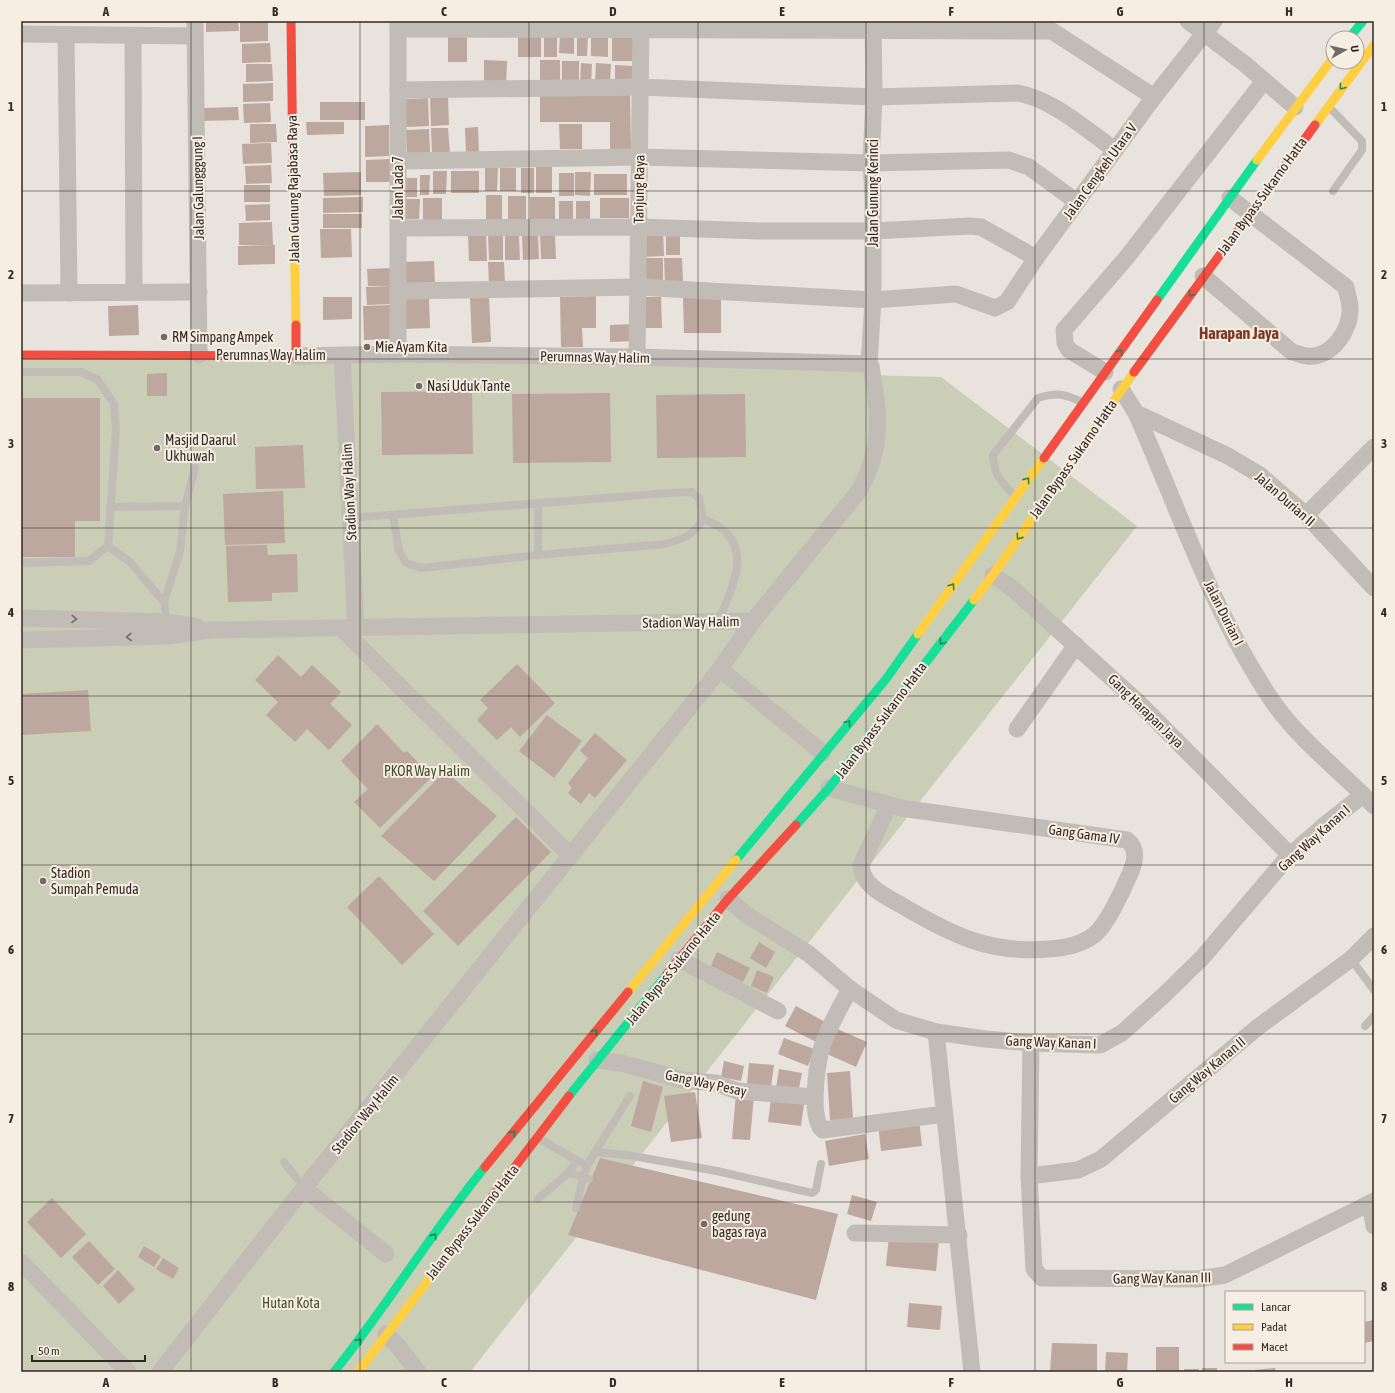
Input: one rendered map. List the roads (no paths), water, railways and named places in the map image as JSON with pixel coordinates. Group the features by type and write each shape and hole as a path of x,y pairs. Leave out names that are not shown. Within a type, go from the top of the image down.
{"main road":[{"name":"Jalan Gunung Rajabasa Raya","path":"291,21 296,356"},
{"path":"1356,30 1363,21"},
{"name":"Jalan Bypass Sukarno Hatta","path":"358,1372 597,1060 728,900 829,788 993,574 1121,389 1204,276 1252,214 1328,106 1374,45"},
{"name":"Jalan Bypass Sukarno Hatta","path":"334,1372 366,1332 458,1200 823,753 886,679 1230,198 1271,152 1295,107 1325,68"},
{"path":"1271,152 1289,162"},
{"name":"Perumnas Way Halim","path":"21,354 296,356"}],"street":[{"path":"1188,21 1210,27 1264,81 1295,107"},
{"path":"398,25 873,26 1052,31 1154,98"},
{"name":"Jalan Lada 7","path":"398,25 398,354"},
{"name":"Tanjung Raya","path":"637,357 641,26"},
{"name":"Jalan Gunung Kerinci","path":"868,364 873,300 871,163 874,97 873,26"},
{"name":"Jalan Cengkeh Utara V","path":"873,300 956,294 995,308 1006,302 1036,258 1115,150 1210,27"},
{"path":"21,34 133,36 195,29"},
{"name":"Jalan Galungggung I","path":"195,29 199,355"},
{"path":"66,35 69,293"},
{"path":"133,36 134,292"},
{"path":"1105,372 1069,350 1064,343 1064,330 1127,257 1264,81"},
{"path":"398,90 640,87 874,97 1018,93 1034,96 1048,103 1115,150"},
{"path":"398,161 639,157 871,163 1009,160 1029,167 1077,202"},
{"path":"1204,276 1292,352 1308,356 1318,355 1332,348 1346,330 1350,309 1346,287 1230,198"},
{"path":"398,228 638,227 760,231 873,231 970,226 981,227 1036,258"},
{"path":"398,291 638,287 873,300"},
{"path":"21,293 199,292"},
{"name":"Perumnas Way Halim","path":"296,356 398,354 637,357 868,364"},
{"name":"Stadion Way Halim","path":"342,355 350,518 349,629"},
{"path":"752,621 846,508 859,491 870,472 875,454 878,424 871,366 868,364"},
{"name":"Jalan Durian I","path":"1121,389 1136,413 1211,590 1239,645 1273,702 1289,722 1370,801"},
{"name":"Jalan Durian II","path":"1136,413 1228,456 1260,475 1306,515 1374,588"},
{"path":"1306,515 1374,447"},
{"name":"Gang Harapan Jaya","path":"993,574 1013,589 1138,701 1290,855"},
{"name":"Stadion Way Halim","path":"21,618 42,618 168,629 211,630 349,629 752,621"},
{"path":"42,618 42,640"},
{"name":"Stadion Way Halim","path":"160,1372 720,669 752,621"},
{"name":"Stadion Way Halim","path":"21,640 42,640 168,629"},
{"path":"349,629 571,856"},
{"path":"1017,729 1076,645"},
{"path":"720,669 823,753"},
{"name":"Gang Gama IV","path":"829,788 901,808 1127,840 1134,848 1136,855 1132,870 1119,900 1095,935 1069,948 1010,950 980,944 931,923 878,892 864,879 861,874 861,865 889,805"},
{"name":"Gang Way Kanan I","path":"728,900 747,915 809,954 850,989 896,1020 936,1032 1031,1043 1100,1045 1122,1032 1202,958 1290,855 1370,801"},
{"name":"Gang Way Kanan II","path":"1029,1176 1078,1170 1101,1159 1258,1027 1351,959 1374,936"},
{"path":"679,959 778,1010"},
{"path":"850,989 821,1050 815,1097 816,1122 823,1130 944,1114"},
{"path":"936,1032 944,1114 959,1234 972,1372"},
{"name":"Gang Way Kanan III","path":"1031,1043 1029,1176 1034,1269 1042,1278 1216,1278 1225,1275 1372,1202"},
{"name":"Gang Way Pesay","path":"597,1060 622,1063 682,1080 716,1083 737,1091 815,1097"},
{"path":"305,1189 386,1254"},
{"path":"1372,1202 1374,1226"},
{"path":"855,1234 959,1234"},
{"path":"21,1262 128,1372"},
{"path":"386,1334 398,1346 418,1372"}],"lane":[{"path":"1328,106 1362,141 1362,150 1333,191"},
{"path":"21,372 81,372 97,378 114,404 116,430 108,546 89,562 21,563"},
{"path":"1015,497 997,478 993,455 1038,398 1049,394 1062,393 1083,402"},
{"path":"168,629 164,602 180,552 185,506 196,468"},
{"path":"350,518 393,514 692,492 699,498 702,518 693,533 680,540 665,544 538,555 421,568 406,563 399,551 393,514"},
{"path":"538,503 538,555"},
{"path":"110,507 185,506"},
{"path":"702,518 721,528 733,542 738,555 736,578 718,622"},
{"path":"108,546 130,562 164,602"},
{"path":"1351,959 1374,990"},
{"path":"1365,1026 1374,1016"},
{"path":"576,1208 586,1178 587,1166 630,1096"},
{"path":"537,1137 567,1153 577,1161 587,1166"},
{"path":"596,1152 628,1155 717,1171 812,1193 816,1190 821,1164"},
{"path":"538,1199 568,1172 577,1161"},
{"path":"284,1162 305,1189"},
{"path":"568,1172 586,1178"}],"place":[{"name":"RM Simpang Ampek","path":"164,337"},
{"name":"Mie Ayam Kita","path":"367,347"},
{"name":"Nasi Uduk Tante","path":"419,386"},
{"name":"Masjid Daarul Ukhuwah","path":"157,448"},
{"name":"Stadion Sumpah Pemuda","path":"43,881"},
{"name":"gedung bagas raya","path":"704,1224"}],"district":[{"name":"Harapan Jaya","path":"1239,333"}],"park label":[{"name":"PKOR Way Halim","path":"427,771"},
{"name":"Hutan Kota","path":"291,1303"}]}
